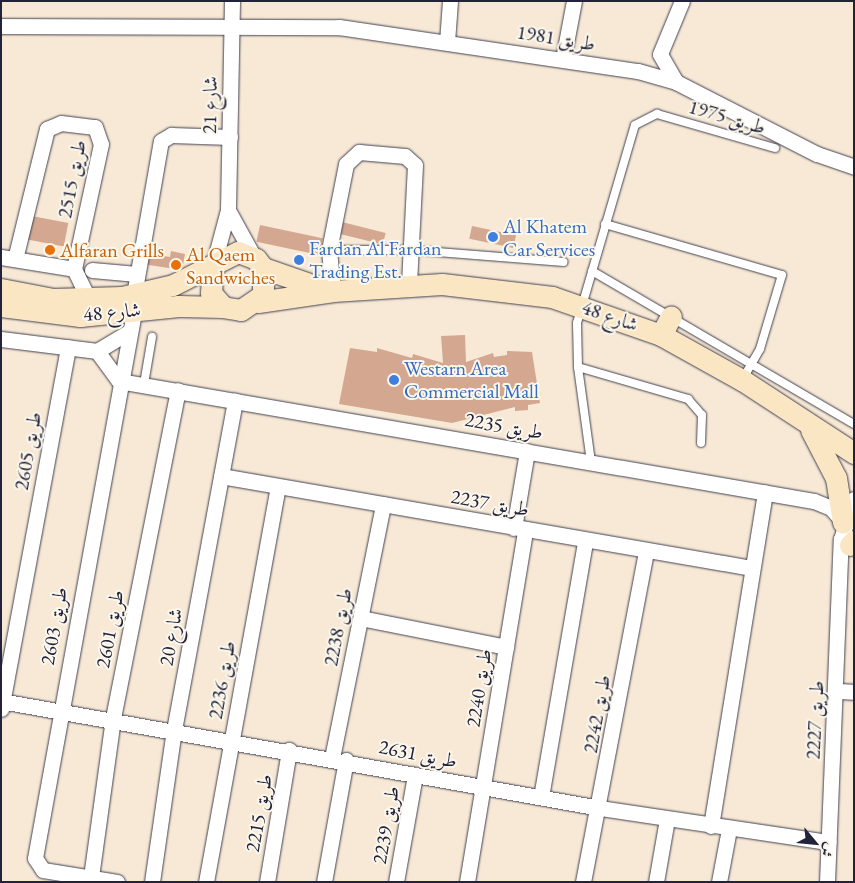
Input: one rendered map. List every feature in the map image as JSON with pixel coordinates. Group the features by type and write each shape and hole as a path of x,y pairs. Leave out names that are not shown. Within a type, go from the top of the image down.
{"street":[{"name":"شارع 21","path":"213,266 228,210 232,1"},
{"path":"448,42 450,1"},
{"path":"563,59 574,1"},
{"path":"676,82 660,54 682,1"},
{"name":"طريق 1981","path":"1,26 232,25 339,27 563,59 676,82 817,154 854,167"},
{"name":"طريق 2515","path":"8,258 47,129 61,123 95,127 101,144 74,269"},
{"name":"طريق 2603","path":"118,882 36,866 59,711 118,380 132,313 137,274 161,140 171,135 230,137"},
{"path":"333,291 329,250 346,164 354,155 366,152 405,156 415,165 409,286"},
{"path":"228,210 259,264 266,286 258,302 241,310 223,307 211,293 213,266 238,252 259,264"},
{"path":"8,258 74,269 89,300"},
{"name":"شارع 48","path":"259,264 333,291"},
{"name":"شارع 48","path":"1,289 89,300 132,313 213,266"},
{"path":"92,270 137,274"},
{"name":"شارع 48","path":"258,302 333,291 409,286 484,287 582,305 747,371 803,420 854,453"},
{"name":"شارع 48","path":"1,306 80,316 132,313 178,306 223,307"},
{"path":"97,351 132,313"},
{"path":"661,335 671,316"},
{"path":"1,338 97,351 118,380"},
{"name":"طريق 2605","path":"2,704 68,347"},
{"name":"طريق 2235","path":"118,380 765,492 822,504 848,541"},
{"name":"طريق 2601","path":"91,877 112,718 178,390"},
{"name":"شارع 20","path":"152,882 174,730 235,401"},
{"path":"803,420 831,464 848,541"},
{"name":"طريق 2240","path":"467,882 506,647 527,451"},
{"name":"طريق 2237","path":"221,476 646,552 752,568"},
{"name":"طريق 2236","path":"206,882 278,486"},
{"path":"711,826 765,492"},
{"name":"طريق 2227","path":"827,882 837,691 848,541 854,499"},
{"name":"طريق 2238","path":"324,882 339,759 361,618 383,504"},
{"path":"541,797 585,541"},
{"name":"طريق 2242","path":"583,882 600,808 646,552"},
{"path":"361,618 506,647"},
{"path":"837,691 854,692"},
{"name":"طريق 2631","path":"2,704 112,718 600,808 729,829 828,842"},
{"name":"طريق 2215","path":"267,882 289,750"},
{"name":"طريق 2239","path":"396,882 415,775"},
{"path":"656,882 666,818"},
{"path":"720,882 729,829"}],"lane":[{"name":"طريق 1975","path":"605,224 635,125 645,117 669,117 775,148"},
{"path":"591,462 578,367 576,335 582,305 605,224 782,275 747,371"},
{"path":"329,250 412,250 564,262"},
{"path":"592,271 671,316 747,371 854,424"},
{"path":"144,384 152,337"},
{"path":"578,367 688,399 702,415 701,443"}],"building":[{"path":"32,216 68,223 64,247 27,240"},
{"path":"342,222 386,233 383,245 339,234"},
{"path":"260,225 323,238 319,255 256,242"},
{"name":"Al Khatem Car Services","path":"472,226 516,235 513,248 469,239"},
{"path":"171,251 185,254 182,270 142,264 144,253 170,257"},
{"name":"Westarn Area Commercial Mall","path":"465,335 466,362 493,353 494,357 507,355 507,351 532,352 540,403 528,405 528,410 515,411 515,407 452,423 339,404 350,348 377,352 377,348 412,358 413,354 443,363 441,336"}],"place":[{"name":"Al Khatem Car Services","path":"493,237"},
{"name":"Alfaran Grills","path":"50,250"},
{"name":"Fardan Al Fardan Trading Est.","path":"299,260"},
{"name":"Al Qaem Sandwiches","path":"176,265"},
{"name":"Westarn Area Commercial Mall","path":"394,380"}]}
